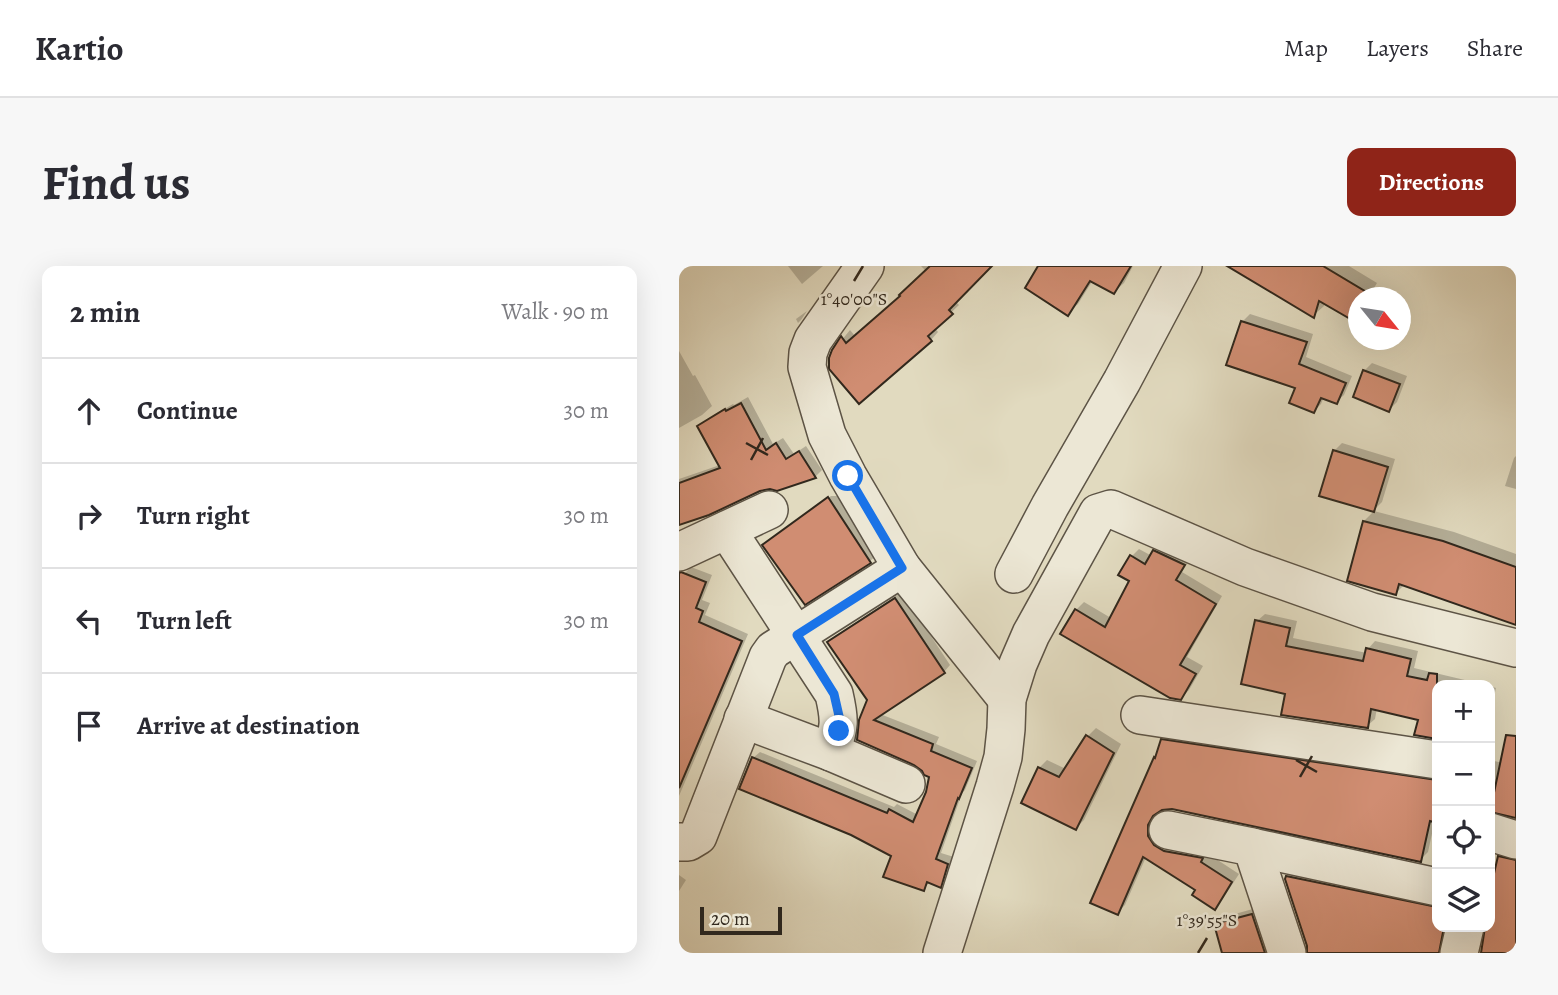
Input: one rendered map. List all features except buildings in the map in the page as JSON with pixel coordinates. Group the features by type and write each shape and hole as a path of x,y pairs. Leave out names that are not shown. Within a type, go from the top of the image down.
{"street":[{"path":"865,266 813,340 807,353 807,367 827,435 902,568 1007,699"},
{"path":"1014,574 1183,266"},
{"path":"942,953 1003,757 1007,699 1018,664 1031,634 1098,513 1111,509 1245,567 1372,612 1516,648"},
{"path":"679,552 769,510"},
{"path":"727,530 834,694 839,731 831,752"},
{"path":"679,842 688,842 698,836 773,650 902,568"},
{"path":"1140,715 1432,759"},
{"path":"743,719 906,784"},
{"path":"1168,830 1432,886"},
{"path":"1495,834 1516,840"},
{"path":"1252,847 1287,953"},
{"path":"1459,953 1464,932"}],"route":[{"path":"839,731 834,694 797,635 902,568 848,476"}]}
